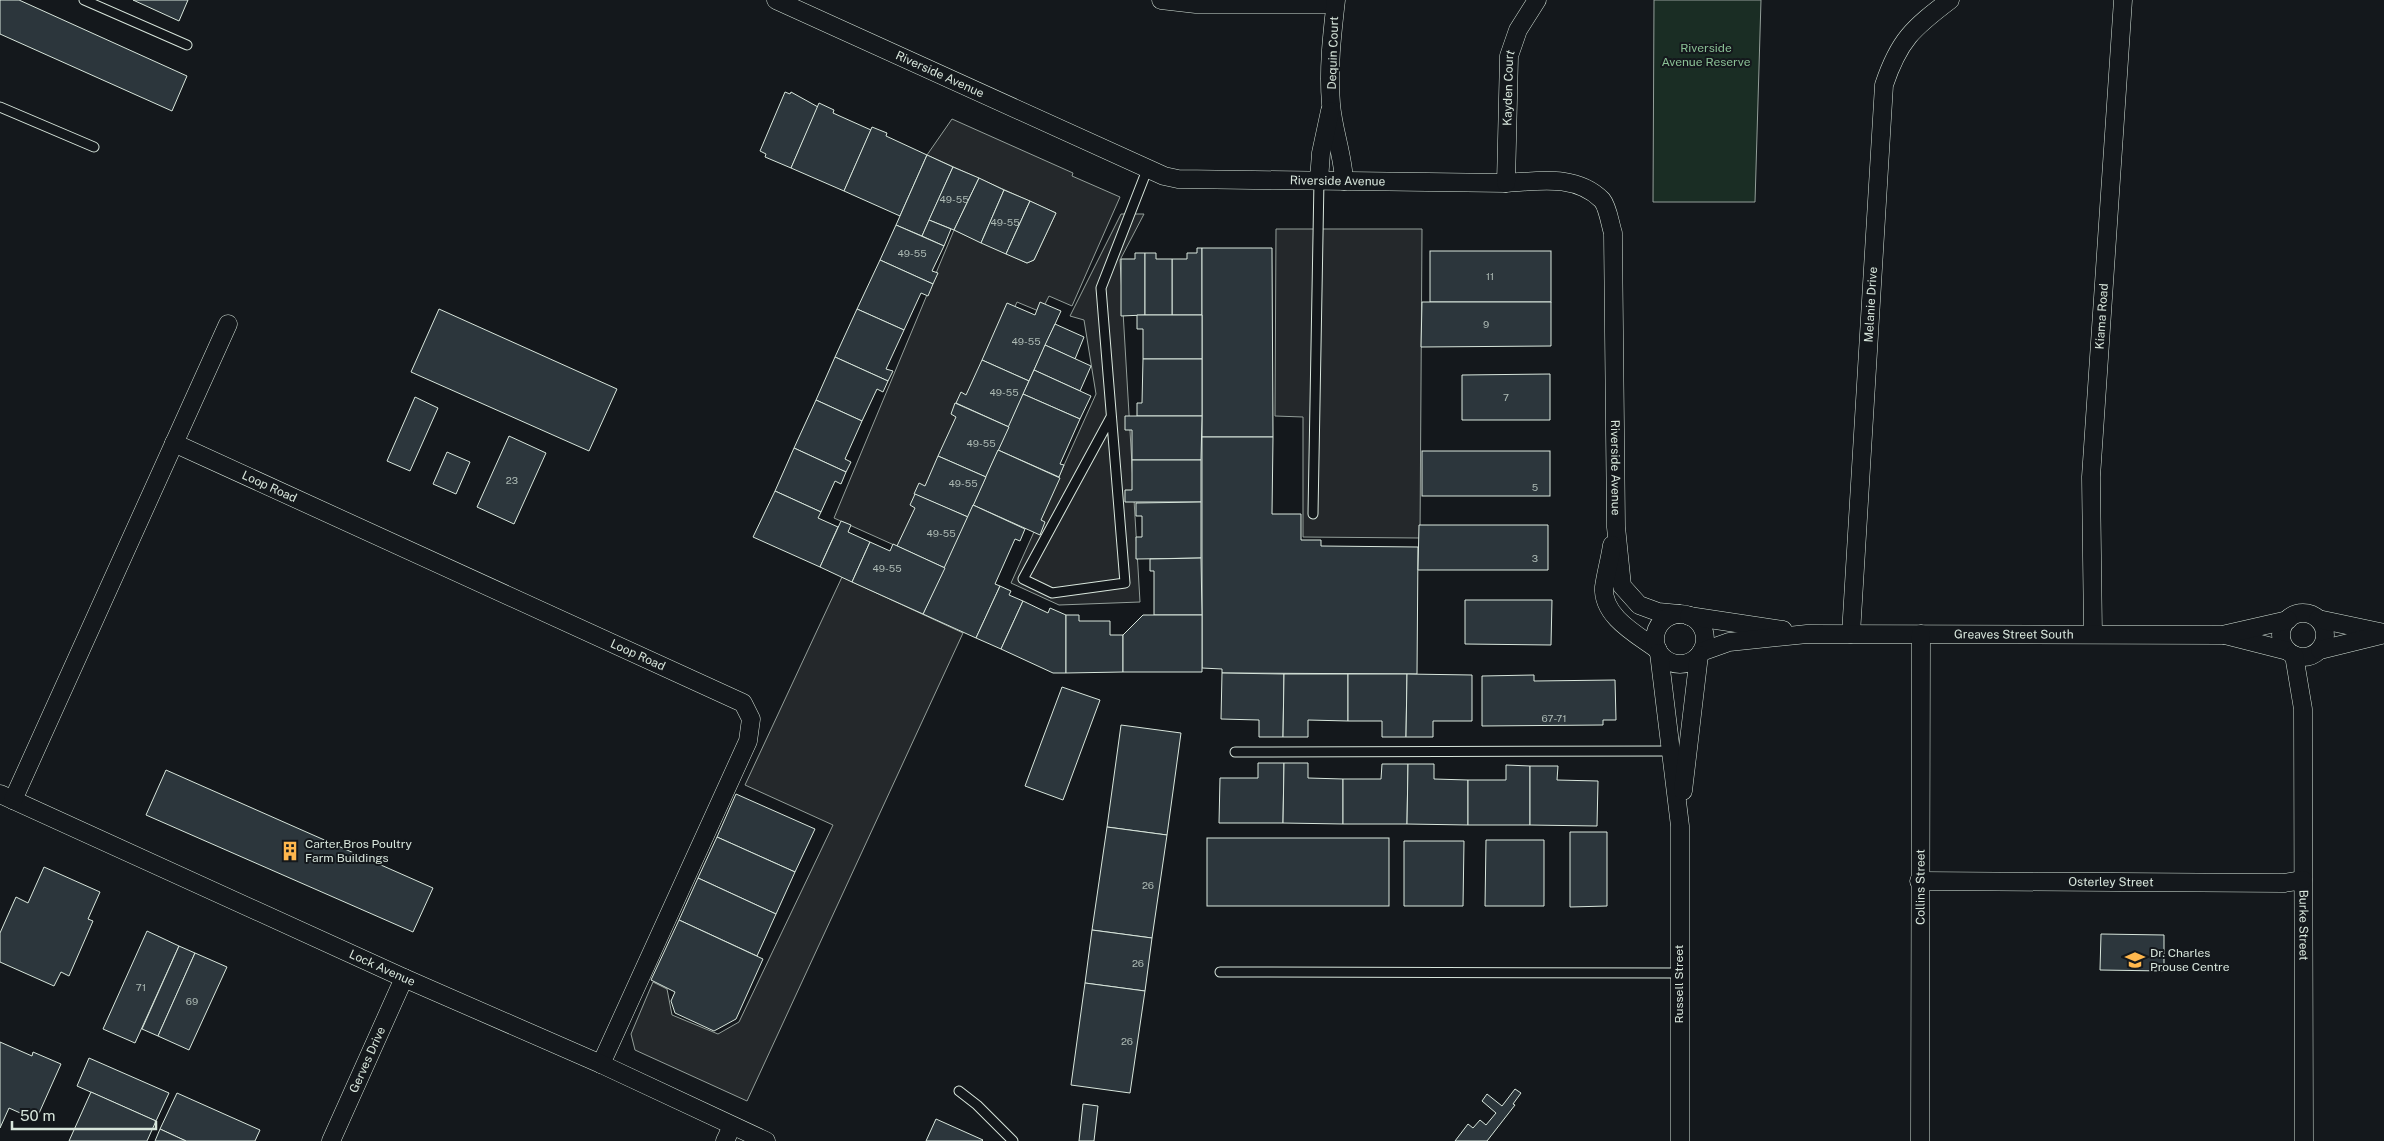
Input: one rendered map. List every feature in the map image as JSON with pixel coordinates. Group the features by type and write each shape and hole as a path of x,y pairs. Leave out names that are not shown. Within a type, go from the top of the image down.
{"street":[{"name":"Riverside Avenue","path":"776,0 1147,170 1178,179 1506,183 1556,180 1580,185 1603,201 1614,232 1616,527 1622,586 1639,605 1658,612 1684,615"},
{"path":"1161,0 1196,4 1336,2"},
{"name":"Kayden Court","path":"1506,183 1509,56 1518,30 1537,0"},
{"name":"Melanie Drive","path":"1851,634 1884,85 1893,57 1908,36 1950,0"},
{"name":"Kiama Road","path":"2092,634 2091,477 2123,0"},
{"name":"Dequin Court","path":"1319,180 1321,153 1331,106 1331,45 1336,2"},
{"name":"Dequin Court","path":"1331,106 1342,154 1344,181"},
{"path":"6,797 174,443 228,324"},
{"name":"Loop Road","path":"174,443 743,703 751,719 748,741 601,1064"},
{"name":"Riverside Avenue","path":"1616,527 1604,590 1610,610 1621,623 1658,651"},
{"path":"2303,613 2318,619 2384,634 2318,652 2308,657 2291,654 2282,639 2282,632 2288,620 2303,613"},
{"path":"1684,615 1696,620 1704,634 1704,642 1700,653 1692,660 1677,664 1669,661 1658,651 1655,636 1658,627 1664,620 1684,615"},
{"name":"Greaves Street South","path":"1684,615 1807,634"},
{"path":"2318,619 2325,630 2326,637 2318,652"},
{"name":"Greaves Street South","path":"1700,653 1730,642 1807,634 2222,635 2288,620"},
{"name":"Collins Street","path":"1920,1141 1919,881 1921,634"},
{"name":"Greaves Street South","path":"2222,635 2291,654"},
{"name":"Russell Street","path":"1658,651 1680,751"},
{"name":"Burke Street","path":"2303,709 2318,652"},
{"name":"Russell Street","path":"1680,1141 1680,751 1700,653"},
{"name":"Burke Street","path":"2291,654 2303,709 2304,1141"},
{"name":"Lock Avenue","path":"6,797 404,978 601,1064 729,1134 766,1141"},
{"name":"Osterley Street","path":"1919,881 2284,883 2303,880"},
{"name":"Gerves Drive","path":"331,1141 404,978"}],"lane":[{"path":"84,0 187,45"},
{"path":"0,107 94,147"},
{"path":"1112,417 1023,579 1052,593 1125,583 1112,417 1101,288 1147,170"},
{"path":"1313,514 1319,180"},
{"path":"1236,752 1680,751"},
{"path":"1220,972 1679,973"},
{"path":"959,1091 977,1105 1013,1141"}],"green space":[{"name":"Riverside Avenue Reserve","path":"1654,0 1761,0 1755,202 1653,202"}],"shaded area":[{"path":"952,119 1073,173 1072,176 1120,197 1072,306 1049,296 1041,312 1017,302 907,544 903,549 834,518 954,230 1027,263 1034,260 1056,213 927,155"},
{"path":"1121,214 1144,214 1120,260 1140,602 1059,605 1011,583 1096,394 1084,320 1070,316"},
{"path":"1276,229 1422,229 1420,538 1303,537 1303,417 1275,416"},
{"path":"842,577 963,633 747,1101 635,1050 631,1034 653,982 667,989 672,1015 718,1034 739,1022 833,825 745,785"}],"building":[{"path":"0,0 19,0 187,76 172,111 0,34"},
{"path":"133,0 188,0 179,21"},
{"path":"785,92 790,94 791,92 818,107 791,168 765,157 766,154 760,151"},
{"path":"819,103 834,110 833,113 871,130 844,191 791,168"},
{"path":"872,127 887,133 886,136 927,155 900,216 844,191"},
{"path":"927,155 953,167 922,236 896,225"},
{"path":"953,167 979,178 954,230 929,220"},
{"path":"979,178 1004,190 981,243 954,230"},
{"path":"1004,190 1030,201 1006,254 981,243"},
{"path":"1030,201 1056,213 1034,260 1027,263 1006,254"},
{"path":"929,220 951,229 944,246 922,236"},
{"path":"896,225 944,246 932,271 938,273 933,284 880,260"},
{"path":"1197,248 1202,248 1202,315 1172,315 1172,259 1187,259 1187,253 1197,253"},
{"path":"1202,248 1272,248 1273,437 1202,437"},
{"path":"1430,251 1551,251 1551,302 1430,302"},
{"path":"1135,253 1145,253 1145,315 1121,316 1121,259 1135,259"},
{"path":"1145,253 1156,253 1156,259 1172,259 1172,315 1145,315"},
{"path":"880,260 933,284 928,296 921,293 904,330 857,309"},
{"path":"1040,302 1061,311 1029,381 982,360 1007,303 1035,315"},
{"path":"1422,302 1551,302 1551,346 1421,347"},
{"path":"439,309 617,389 589,451 411,372"},
{"path":"857,309 904,330 886,369 893,371 888,381 835,357"},
{"path":"1137,315 1202,315 1202,359 1143,359 1143,329 1137,329"},
{"path":"1055,324 1084,337 1075,359 1045,345"},
{"path":"1045,345 1091,366 1080,391 1034,370"},
{"path":"835,357 888,381 883,392 877,389 862,421 816,400"},
{"path":"1143,359 1202,359 1202,416 1137,416 1137,403 1142,403"},
{"path":"982,360 1029,381 1009,427 956,403 961,392 966,395"},
{"path":"1034,370 1091,396 1080,419 1023,394"},
{"path":"1550,374 1550,420 1462,420 1462,375"},
{"path":"1023,394 1080,419 1060,464 1064,465 1059,477 998,450"},
{"path":"415,397 438,408 410,471 387,461"},
{"path":"816,400 862,421 845,459 851,462 846,472 794,448"},
{"path":"955,403 1009,427 986,477 938,456 956,417 951,414"},
{"path":"1125,416 1202,416 1201,460 1132,460 1132,430 1125,430"},
{"path":"509,436 546,453 514,524 477,507"},
{"path":"1202,437 1273,437 1272,514 1301,514 1301,540 1321,540 1321,546 1418,547 1417,674 1222,673 1222,669 1202,668"},
{"path":"794,448 846,472 841,484 835,481 821,512 775,491"},
{"path":"998,450 1060,478 1041,520 1045,522 1040,535 973,505"},
{"path":"1422,451 1550,451 1550,496 1422,496"},
{"path":"447,452 470,462 456,494 433,484"},
{"path":"938,456 986,477 968,517 914,494 919,483 925,486"},
{"path":"1132,460 1201,460 1201,502 1125,502 1125,490 1132,490"},
{"path":"775,491 821,512 818,518 838,527 820,567 753,537"},
{"path":"915,494 968,517 945,568 897,546 915,508 910,505"},
{"path":"1201,502 1201,558 1136,559 1136,537 1142,537 1142,516 1136,516 1136,503"},
{"path":"973,505 1025,529 1020,541 1015,539 995,584 1000,586 976,638 923,614"},
{"path":"841,521 851,525 848,532 870,542 852,582 820,567"},
{"path":"1419,525 1548,525 1548,570 1418,570"},
{"path":"870,542 890,551 893,544 945,568 923,614 852,582"},
{"path":"1201,558 1202,615 1154,615 1154,571 1150,571 1150,559"},
{"path":"1000,586 1011,591 1009,595 1023,601 1001,649 976,638"},
{"path":"1465,600 1552,600 1551,645 1465,644"},
{"path":"1023,601 1048,613 1050,608 1066,615 1066,673 1053,673 1001,649"},
{"path":"1066,615 1079,615 1079,621 1110,621 1110,635 1123,635 1123,672 1066,673"},
{"path":"1143,615 1202,615 1202,672 1123,672 1123,635"},
{"path":"1222,673 1284,674 1283,737 1259,737 1259,720 1221,719"},
{"path":"1284,674 1348,674 1348,721 1308,720 1308,737 1283,737"},
{"path":"1348,674 1407,674 1406,737 1382,737 1382,721 1348,721"},
{"path":"1407,674 1472,675 1472,721 1433,721 1433,737 1406,737"},
{"path":"1534,675 1534,681 1615,680 1616,720 1603,720 1603,725 1482,726 1482,676"},
{"path":"1062,687 1100,700 1063,800 1025,786"},
{"path":"1121,725 1181,733 1167,835 1107,827"},
{"path":"1258,763 1284,763 1283,823 1219,823 1220,778 1258,778"},
{"path":"1284,763 1308,763 1308,778 1343,779 1343,824 1283,823"},
{"path":"1382,764 1408,764 1407,824 1343,824 1343,779 1381,779"},
{"path":"1408,764 1434,764 1434,779 1468,780 1468,825 1407,824"},
{"path":"1506,765 1530,766 1530,825 1468,825 1468,780 1506,780"},
{"path":"1530,766 1558,766 1557,780 1598,781 1597,826 1530,825"},
{"name":"Carter Bros Poultry Farm Buildings","path":"166,770 433,888 413,932 146,815"},
{"path":"736,794 815,829 795,872 717,837"},
{"path":"1107,827 1167,835 1152,938 1092,930"},
{"path":"1570,832 1607,832 1607,906 1570,907"},
{"path":"717,837 795,872 776,914 698,878"},
{"path":"1207,838 1389,838 1389,906 1207,906"},
{"path":"1486,840 1544,840 1544,906 1485,906"},
{"path":"1404,841 1464,841 1463,906 1404,906"},
{"path":"44,867 100,892 88,919 93,921 69,976 61,972 54,986 0,962 0,933 16,897 28,903"},
{"path":"698,878 776,914 757,956 679,920"},
{"path":"679,920 763,959 736,1019 714,1031 675,1013 671,1001 675,992 651,980"},
{"path":"1092,930 1152,938 1145,991 1085,983"},
{"path":"147,931 179,946 135,1043 103,1029"},
{"path":"2101,934 2164,935 2164,971 2100,970"},
{"path":"179,946 195,953 158,1036 142,1029"},
{"path":"195,953 227,967 189,1050 158,1036"},
{"path":"1085,983 1145,991 1130,1093 1071,1085"},
{"path":"0,1042 32,1056 33,1052 61,1064 36,1120 9,1108 0,1128"},
{"path":"89,1058 169,1093 156,1121 77,1086"},
{"path":"1515,1089 1521,1093 1513,1104 1515,1105 1487,1141 1455,1141 1468,1124 1473,1128 1480,1120 1486,1125 1496,1113 1482,1101 1487,1094 1502,1106"},
{"path":"91,1092 156,1121 147,1141 69,1141"},
{"path":"177,1093 260,1130 255,1141 186,1141 160,1129"},
{"path":"1083,1104 1098,1106 1094,1141 1079,1141"},
{"path":"936,1119 983,1140 926,1141"},
{"path":"160,1129 186,1141 155,1141"}],"place":[{"name":"Carter Bros Poultry Farm Buildings","path":"290,851"},
{"name":"Dr. Charles Prouse Centre","path":"2135,960"}]}
